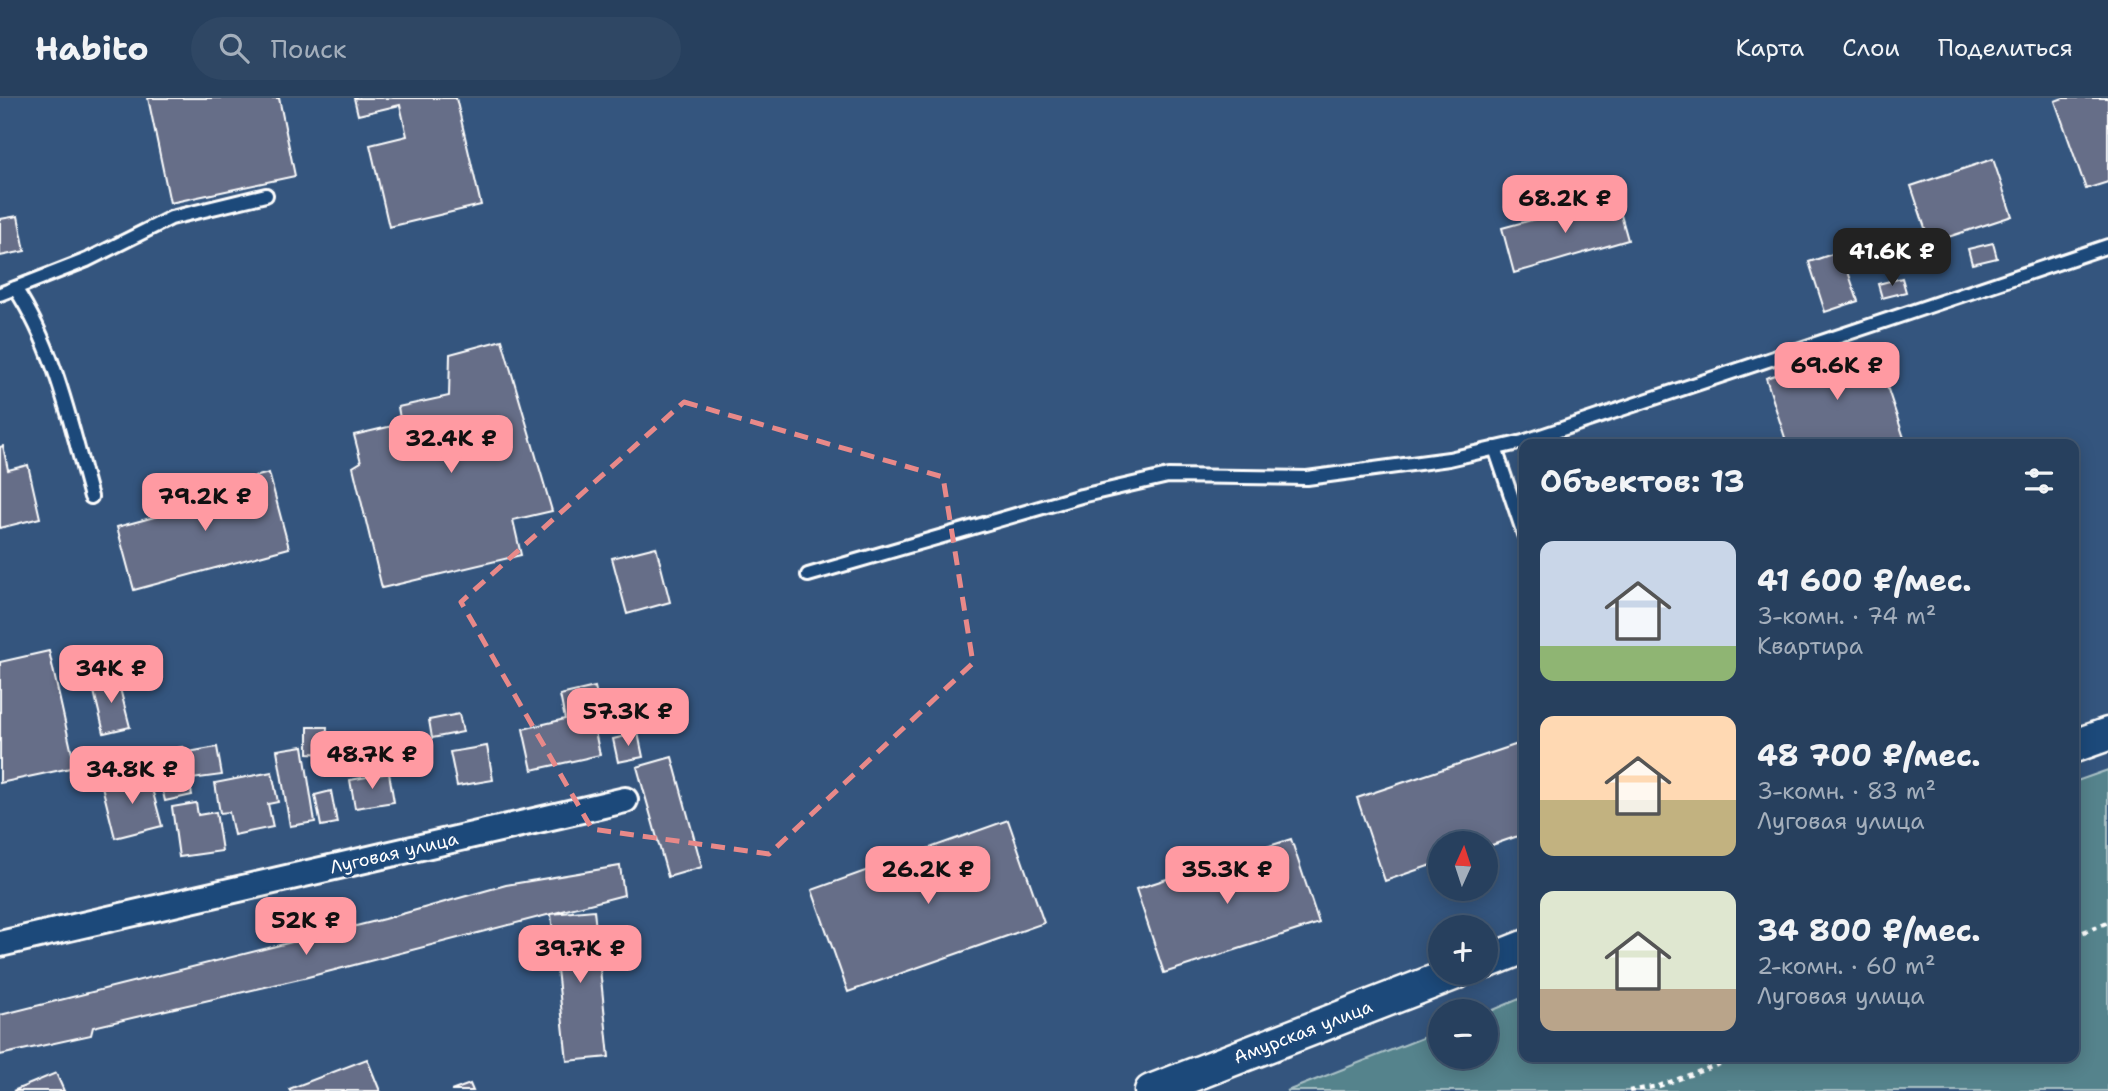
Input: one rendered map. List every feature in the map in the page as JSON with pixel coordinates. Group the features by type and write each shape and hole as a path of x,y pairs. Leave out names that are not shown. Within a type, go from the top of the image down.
{"street":[{"path":"2079,744 2108,734"},
{"name":"Луговая улица","path":"0,944 625,800"},
{"path":"1498,957 1519,949"},
{"name":"Амурская улица","path":"1151,1091 1428,984"}],"lane":[{"path":"0,293 87,260 171,218 266,195"},
{"path":"1525,439 1644,403 2108,246"},
{"path":"15,288 33,316 44,341 91,497"},
{"path":"808,575 1081,496 1168,476 1307,478 1449,459 1519,441"},
{"path":"1495,448 1519,519"}],"path":[{"path":"2079,934 2108,922"},
{"path":"1629,1091 1660,1086 1725,1062"}],"highlighted area":[{"path":"684,402 943,477 973,663 769,854 592,829 461,602"}],"green space":[{"path":"2108,770 2108,1091 1287,1091 1428,1036 1428,1069 1498,1069 1498,1008 1519,999 1519,1062 2079,1062 2079,780"}],"building":[{"path":"148,98 279,98 295,176 170,203"},
{"path":"354,98 456,98 481,205 389,227 370,145 407,136 400,105 358,115"},
{"path":"2063,98 2108,98 2108,182 2086,189 2055,101"},
{"path":"1993,159 2012,216 1930,243 1911,186"},
{"path":"1616,197 1628,240 1514,273 1502,228"},
{"path":"18,216 25,251 0,256 0,219"},
{"path":"1993,243 1997,258 1972,264 1968,249"},
{"path":"1841,251 1858,301 1825,312 1809,262"},
{"path":"1902,278 1906,292 1882,298 1878,284"},
{"path":"502,340 552,511 513,520 521,555 382,588 353,467 361,462 354,435 401,424 398,407 449,396 450,354"},
{"path":"1873,344 1904,439 1785,439 1766,378"},
{"path":"3,446 8,470 28,465 40,518 0,528 0,447"},
{"path":"269,473 289,548 134,590 117,527 177,511 174,499"},
{"path":"656,547 670,602 627,614 612,558"},
{"path":"49,651 75,767 0,783 0,662"},
{"path":"117,677 130,727 104,733 92,683"},
{"path":"595,687 604,725 594,727 600,755 532,770 523,729 565,719 560,695"},
{"path":"459,714 463,732 432,738 429,720"},
{"path":"308,727 327,727 326,754 308,753"},
{"path":"638,733 643,757 618,762 613,739"},
{"path":"1519,744 1519,836 1498,843 1498,831 1428,831 1428,866 1385,881 1357,798"},
{"path":"303,746 315,822 290,826 277,750"},
{"path":"487,746 493,780 457,786 450,752"},
{"path":"182,747 192,795 165,801 154,753"},
{"path":"217,747 222,775 192,779 188,752"},
{"path":"672,757 702,867 668,877 637,767"},
{"path":"272,772 278,802 268,804 273,827 234,835 229,812 220,813 215,783"},
{"path":"389,773 394,802 355,808 350,780"},
{"path":"148,774 162,826 115,838 102,786"},
{"path":"331,791 337,823 321,826 315,795"},
{"path":"196,803 198,815 216,812 222,851 179,857 172,807"},
{"path":"1008,820 1044,923 848,992 812,890"},
{"path":"1291,839 1319,923 1164,973 1136,889"},
{"path":"620,866 624,895 304,978 93,1027 91,1035 0,1055 0,1015 384,919 506,885"},
{"path":"594,910 609,1057 567,1061 551,914"},
{"path":"367,1059 380,1091 289,1089"},
{"path":"56,1073 64,1091 13,1091"},
{"path":"470,1084 473,1091 451,1091"}]}
